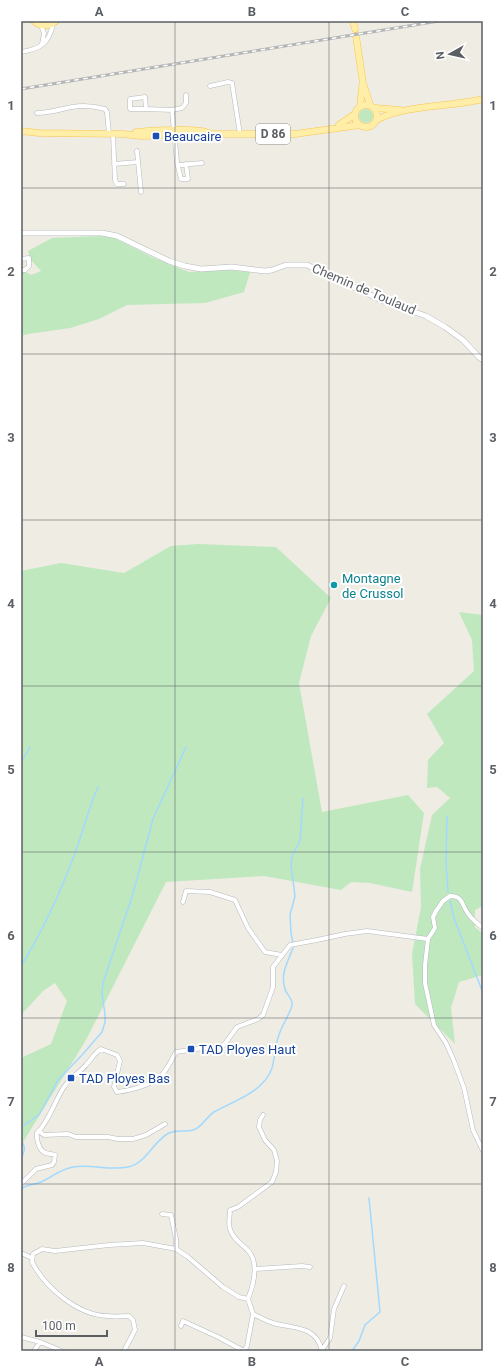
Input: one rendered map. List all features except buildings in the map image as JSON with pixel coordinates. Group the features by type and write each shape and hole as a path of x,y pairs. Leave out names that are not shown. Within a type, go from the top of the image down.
{"main road":[{"path":"34,21 41,25 49,26 55,22"},
{"path":"353,21 354,29"},
{"path":"356,36 363,83 373,107 378,114 377,120"},
{"path":"363,83 360,106 355,114 360,125 368,127 377,120 391,114 483,99"},
{"path":"360,106 365,104 373,107 410,110"},
{"name":"D 86","path":"334,128 355,114"},
{"name":"D 86","path":"21,131 39,133 111,134 144,131 175,133 203,131 211,134 295,134 360,125"}],"street":[{"path":"21,52 33,50 42,45 49,38 55,22"},
{"path":"41,25 44,33 42,45"},
{"path":"210,86 228,82 233,85 240,134"},
{"path":"146,109 145,97 130,99 130,109 172,110 182,108 186,103 186,95"},
{"path":"38,113 83,106 105,109 107,112 111,134 115,180 117,184 124,184"},
{"path":"172,110 177,162 179,165 181,179 188,179 186,164"},
{"path":"137,151 141,192"},
{"path":"114,164 138,162"},
{"path":"179,165 202,163"},
{"name":"Chemin de Toulaud","path":"21,233 102,233 117,236 169,261 201,269 232,267 265,271 286,265 307,265 383,301 426,316 463,340 483,360"},
{"path":"21,258 29,258 29,266 25,270 21,270"},
{"path":"183,902 186,891 210,892 235,900 248,928 265,952 282,955"},
{"path":"483,928 470,916 462,900 456,896 450,896 443,901 436,911 434,917 435,928 428,939 425,965 425,983 434,1025 446,1043 454,1061 464,1088 473,1130 483,1151"},
{"path":"21,1184 36,1169 52,1165 54,1162 55,1155 44,1153 40,1149 36,1136 49,1116 54,1104 65,1086 76,1073 91,1060 95,1053 102,1049 117,1055 120,1061 114,1087 117,1092 142,1086 162,1075 176,1052 224,1045 237,1027 258,1019 263,1015 273,987 273,967 290,945 367,931 428,939"},
{"path":"181,1326 182,1321 218,1337 244,1351 247,1346 253,1314 248,1299 256,1269 251,1254 239,1243 230,1230 230,1210 238,1207 272,1182 276,1172 277,1161 274,1150 265,1140 259,1127 260,1120 263,1115"},
{"path":"38,1132 44,1134 68,1134 76,1137 108,1137 118,1139 146,1135 165,1124"},
{"path":"162,1214 170,1215 176,1239 176,1248"},
{"path":"124,1351 135,1330 132,1320 128,1316 106,1316 91,1313 60,1297 36,1272 32,1262 34,1254 42,1249 55,1251 109,1244 143,1243 176,1248 223,1287 239,1297 248,1299"},
{"path":"21,1253 32,1258"},
{"path":"256,1269 302,1266 310,1267"},
{"path":"322,1350 330,1338 334,1309 344,1286"},
{"path":"253,1314 272,1323 306,1330 317,1338 322,1350"},
{"path":"21,1336 62,1351"},
{"path":"34,1351 40,1342"}],"green space":[{"path":"363,109 369,109 373,113 373,119 369,123 363,123 359,119 359,113"},
{"path":"99,236 114,238 154,258 189,272 228,270 250,272 244,292 205,303 127,305 99,319 70,328 21,336 21,272 26,272 31,275 41,271 30,259 28,251 52,238"},
{"path":"198,544 276,547 331,598 311,636 299,683 322,812 408,795 424,813 412,892 370,883 351,882 341,890 264,876 166,882 86,1040 23,1142 21,1141 21,1058 51,1044 67,1001 55,983 43,991 21,1015 21,571 61,563 124,573 171,546"},
{"path":"459,612 483,615 483,906 475,910 475,927 483,934 483,975 459,982 451,1008 455,1044 415,1004 412,954 421,907 420,869 432,815 450,798 437,787 427,788 428,760 444,743 427,714 474,671 472,640"}],"waterway":[{"path":"21,763 30,747"},
{"path":"21,1127 39,1115 58,1080 102,1032 105,1022 102,993 103,983 132,897 153,819 186,747"},
{"path":"21,966 59,894 98,787"},
{"path":"293,943 290,915 295,896 291,865 292,856 300,841 303,798"},
{"path":"447,817 446,865 448,892"},
{"path":"450,901 454,918 483,993"},
{"path":"21,1189 41,1182 63,1170 73,1167 87,1166 121,1168 134,1165 140,1162 158,1141 169,1133 196,1129 214,1112 239,1100 255,1090 268,1076 272,1068 278,1039 292,1007 283,978 285,968 293,948"},
{"path":"21,1140 24,1147 21,1161 22,1178"},
{"path":"352,1351 359,1341 365,1325 380,1312 369,1198"}],"railway":[{"path":"21,89 439,21"}],"place":[{"name":"Beaucaire","path":"156,136"},
{"name":"Montagne de Crussol","path":"334,585"},
{"name":"TAD Ployes Haut","path":"191,1049"},
{"name":"TAD Ployes Bas","path":"71,1078"}]}
